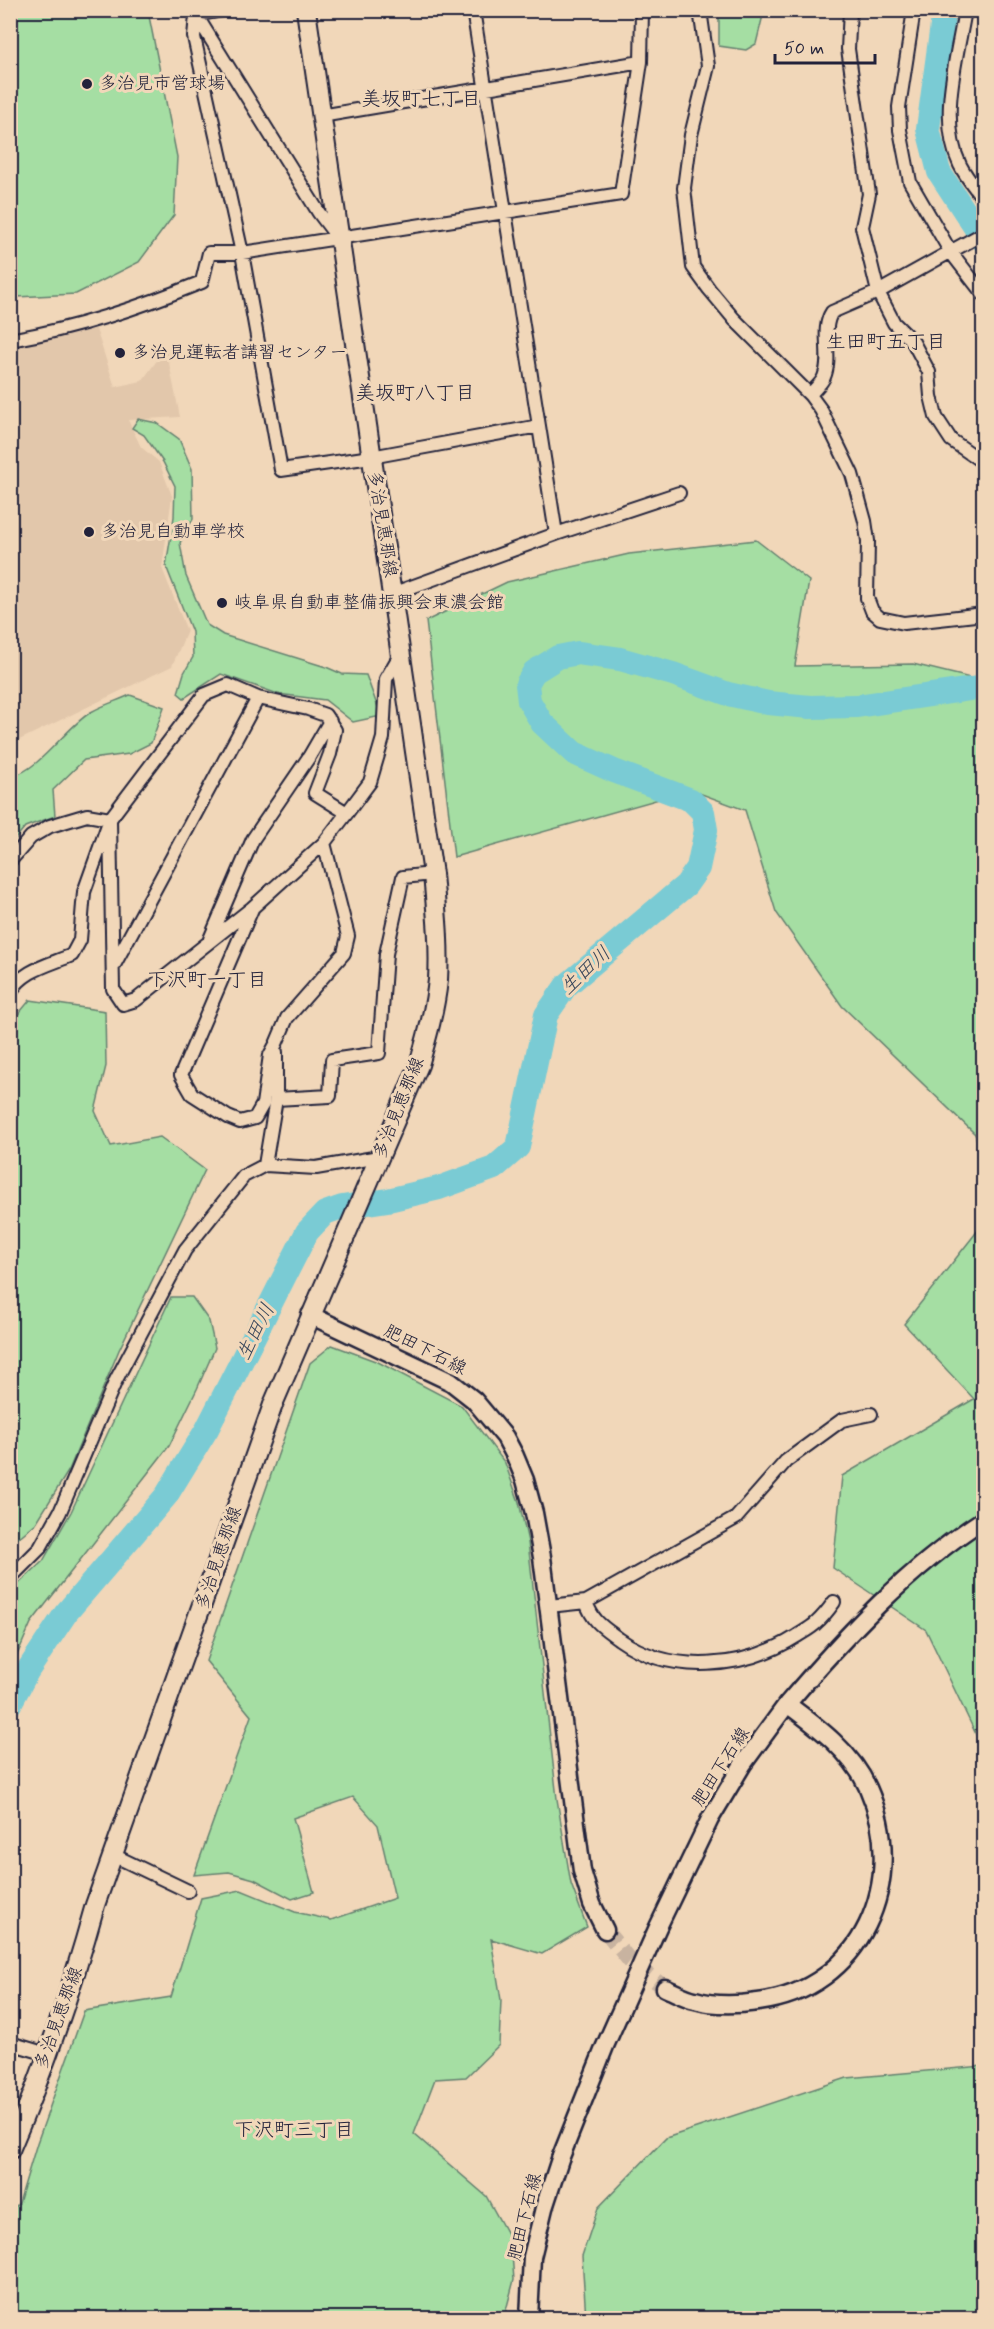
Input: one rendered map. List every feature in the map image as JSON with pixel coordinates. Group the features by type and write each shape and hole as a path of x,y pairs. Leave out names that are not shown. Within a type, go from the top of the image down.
{"main road":[{"name":"多治見恵那線","path":"10,2150 81,1958 113,1855 274,1402 419,1065 431,1022 438,980 438,935 433,874 306,10"},
{"name":"肥田下石線","path":"310,1315 451,1382 474,1400 492,1420 515,1456 525,1480 534,1513 549,1606 582,1871 592,1904 605,1930"},
{"name":"肥田下石線","path":"529,2319 532,2257 544,2208 560,2159 605,2046 658,1927 710,1819 743,1764 787,1704 844,1641 902,1582 958,1536 984,1519"},
{"path":"665,1988 695,2001 736,2005 771,2001 798,1991 821,1979 852,1951 877,1905 883,1875 883,1841 878,1813 868,1786 849,1758 829,1737 787,1704"}],"street":[{"path":"195,13 223,10"},
{"path":"473,10 556,534"},
{"path":"10,340 61,331 103,319 202,282 209,253 242,254 621,194 641,62 642,10"},
{"path":"700,10 708,66 691,135 684,188 693,267 734,319 810,395 821,410 852,474 865,521 868,541 867,598 872,611 880,618 904,623 984,614"},
{"path":"850,10 848,49 868,194 862,227 878,292 894,323 913,342 928,372 936,417 951,440 984,463"},
{"path":"914,10 899,107 900,130 910,183 950,251 984,295"},
{"path":"965,10 952,89 951,133 961,167 984,200"},
{"path":"195,13 319,213 339,239"},
{"path":"195,13 194,38 242,254 281,470 371,457 539,426"},
{"path":"321,116 641,62"},
{"path":"810,395 824,378 827,366 828,318 832,312 878,292 984,233"},
{"path":"392,594 556,534 679,493"},
{"path":"110,819 114,989 123,1004 136,1000 252,908 324,843 348,813 370,782 383,738 386,679 400,655"},
{"path":"10,993 16,981 28,972 72,955 80,940 84,892 110,819 204,695 228,685 258,698 325,715 335,730 330,754 315,793 348,813"},
{"path":"113,968 258,698"},
{"path":"208,942 253,839 309,758 330,721"},
{"path":"10,861 31,837 50,826 87,815 110,819"},
{"path":"252,908 182,1075 192,1094 240,1122 255,1118 263,1104 270,1055 286,1018 344,953 348,936 324,843"},
{"path":"276,1099 330,1096 332,1060 378,1053 386,954 403,877 433,874"},
{"path":"265,1165 276,1099 276,1044"},
{"path":"10,1578 40,1548 60,1512 116,1380 185,1250 244,1176 265,1165 316,1168 379,1157"},
{"path":"549,1606 586,1602 736,1518 786,1461 842,1420 871,1414"},
{"path":"586,1602 591,1616 599,1624 632,1647 658,1657 695,1664 725,1664 756,1656 783,1645 816,1624 834,1602"},
{"path":"113,1855 188,1891"},
{"path":"10,2043 47,2054"}],"shaded area":[{"name":"多治見自動車学校","path":"96,329 115,387 142,381 166,348 180,417 128,420 141,447 159,462 172,496 162,568 187,631 172,666 11,744 11,344"}],"green space":[{"name":"多治見市営球場","path":"10,11 148,11 177,157 174,215 139,262 76,294 16,297 11,295"},
{"path":"719,11 764,11 756,44 746,50 719,46"},
{"path":"138,419 157,423 179,439 192,469 193,519 180,543 186,576 207,625 223,635 342,674 366,675 381,716 353,722 325,700 278,694 221,674 184,698 178,693 184,673 193,657 192,632 166,566 174,517 175,486 163,462 144,435 132,428"},
{"path":"756,540 809,581 795,666 913,664 983,681 983,1160 975,1134 842,1006 776,912 745,810 691,790 454,857 426,621 507,582 629,554"},
{"path":"130,695 164,707 151,743 129,754 84,760 53,790 55,816 25,827 11,844 11,777 43,757 71,728 91,712"},
{"path":"30,1000 105,1011 106,1066 95,1111 111,1146 160,1137 205,1170 119,1350 69,1470 36,1523 11,1544 10,1024"},
{"path":"983,1224 983,1749 926,1630 833,1568 842,1476 974,1399 904,1324"},
{"path":"171,1297 192,1297 209,1321 215,1348 169,1446 31,1623 11,1669 11,1591 43,1561 71,1512"},
{"path":"332,1345 378,1362 462,1406 505,1463 519,1502 528,1542 557,1799 571,1884 587,1927 542,1954 491,1939 501,2000 499,2045 466,2077 435,2079 414,2134 486,2196 511,2241 514,2280 504,2318 11,2318 11,2211 19,2203 37,2143 84,2011 171,1997 201,1898 241,1890 295,1912 331,1920 395,1898 378,1825 353,1797 293,1818 314,1892 292,1899 254,1879 229,1872 194,1875 251,1716 206,1661 310,1363"},
{"path":"983,2066 983,2318 586,2318 582,2256 598,2208 666,2138 847,2078"}],"waterway":[{"name":"生田川","path":"944,10 928,129 939,172 984,241"},
{"name":"生田川","path":"10,1704 28,1670 66,1613 166,1496 207,1429 307,1232 325,1213 342,1207 388,1200 439,1188 494,1168 518,1147 546,1015 566,986 686,885 698,868 706,830 703,812 691,800 574,753 542,723 529,701 527,684 534,672 558,657 578,653 620,659 673,674 728,694 768,703 810,707 857,706 984,687"}],"tunnel":[{"path":"605,1930 630,1961 665,1988"}],"place":[{"name":"多治見市営球場","path":"87,84"},
{"name":"多治見運転者講習センター","path":"120,353"},
{"name":"多治見自動車学校","path":"89,532"},
{"name":"岐阜県自動車整備振興会東濃会館","path":"222,603"}],"district":[{"name":"美坂町七丁目","path":"421,99"},
{"name":"生田町五丁目","path":"886,342"},
{"name":"美坂町八丁目","path":"415,393"},
{"name":"下沢町一丁目","path":"207,980"},
{"name":"下沢町三丁目","path":"294,2130"}]}
